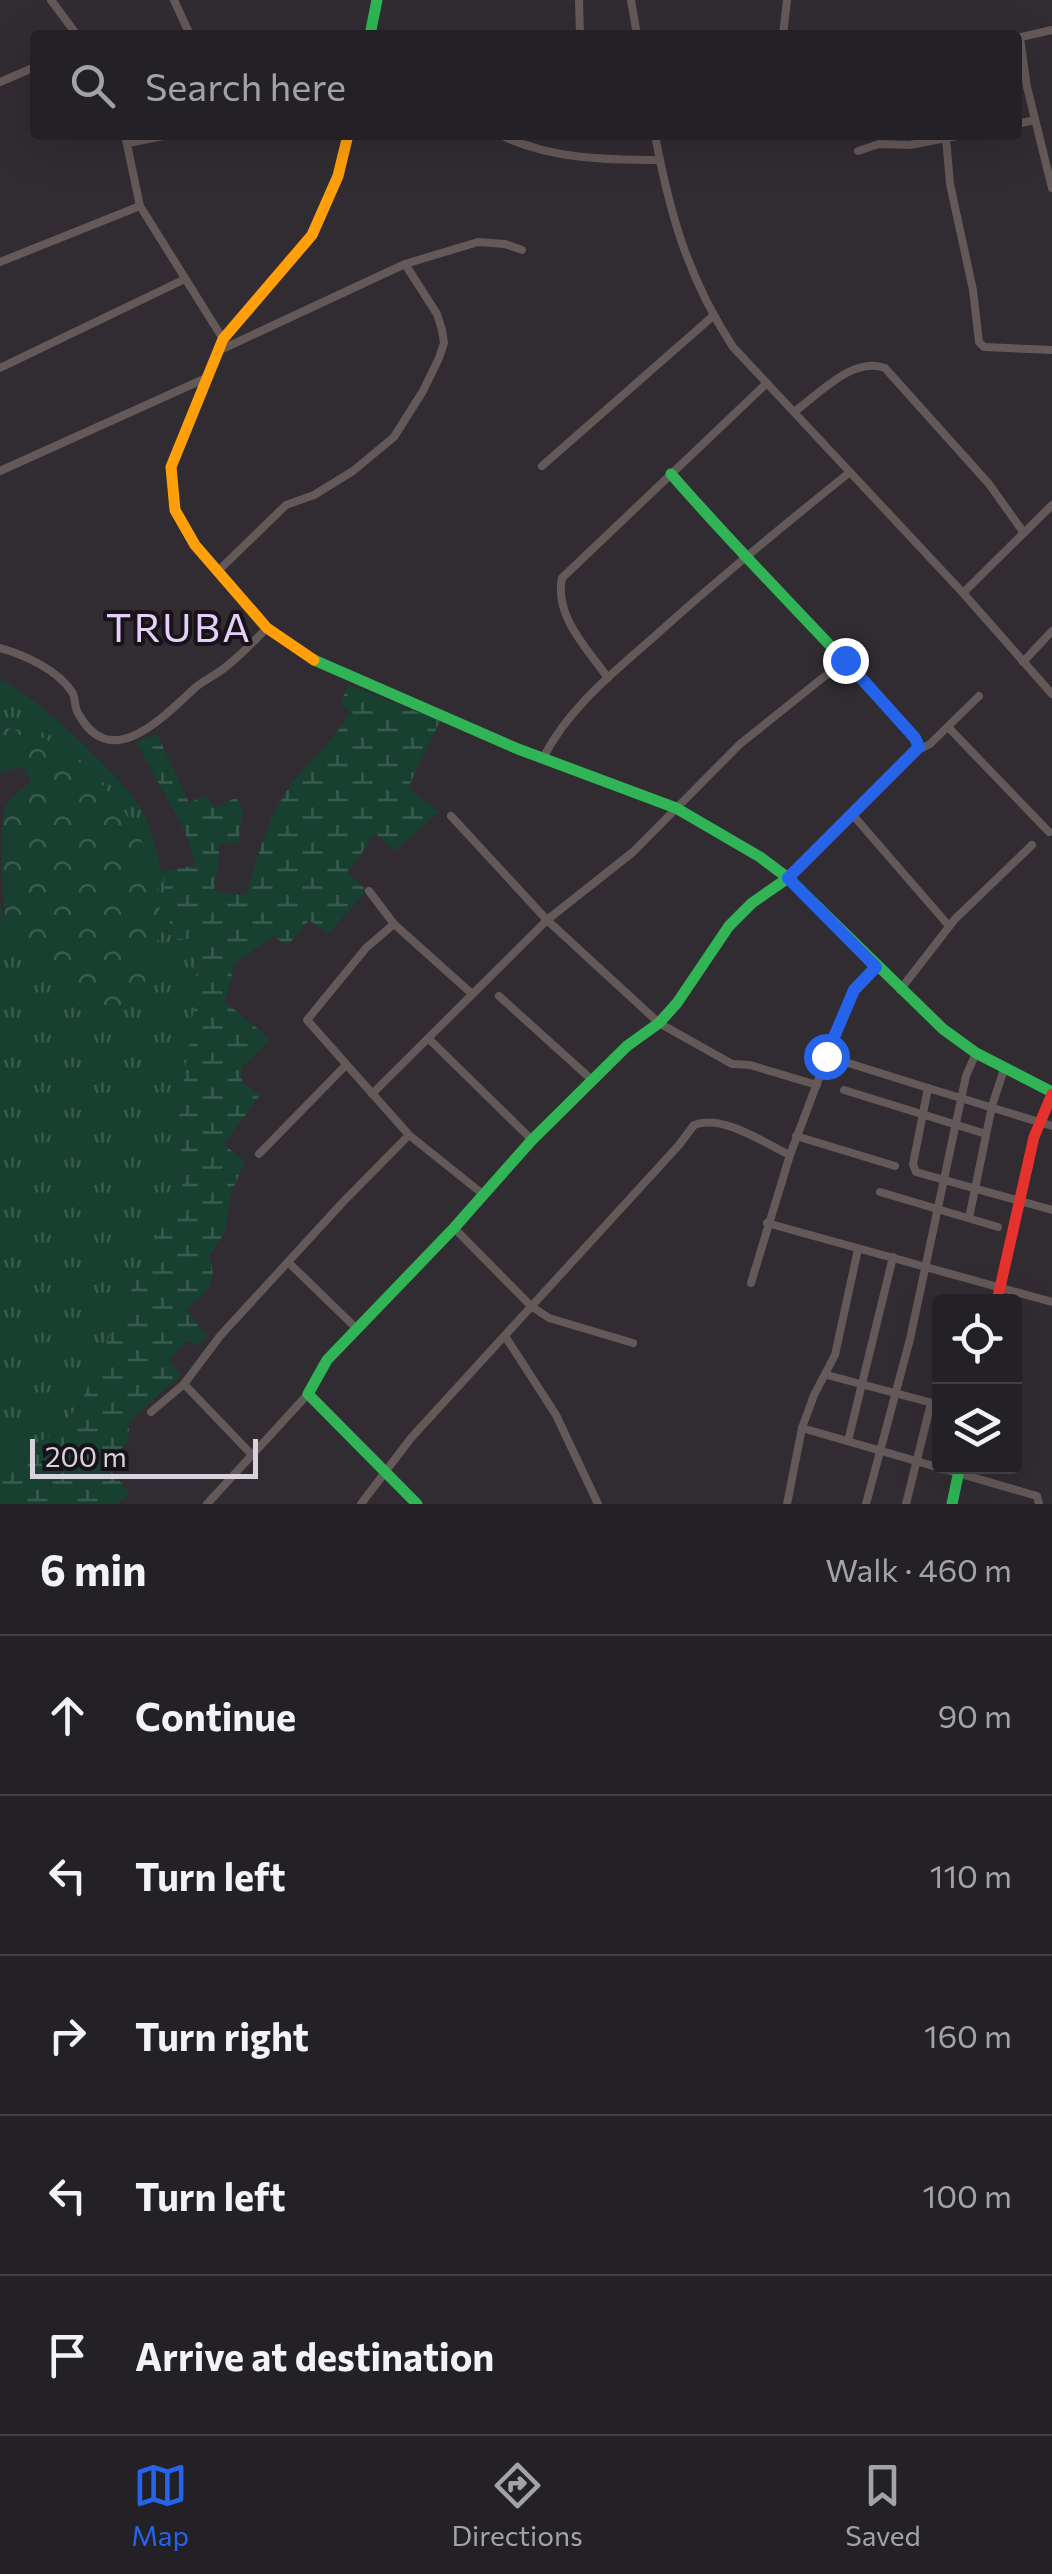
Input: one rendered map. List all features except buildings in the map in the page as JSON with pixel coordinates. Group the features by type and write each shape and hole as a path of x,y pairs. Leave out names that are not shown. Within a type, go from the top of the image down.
{"street":[{"path":"50,0 73,30"},
{"path":"174,0 188,30"},
{"path":"371,30 377,0"},
{"path":"579,0 580,30"},
{"path":"631,0 636,30"},
{"path":"784,30 788,0"},
{"path":"1022,37 1052,30"},
{"path":"1022,56 1052,188"},
{"path":"0,82 30,70"},
{"path":"1022,123 1036,120"},
{"path":"126,140 140,206 221,345"},
{"path":"347,140 338,176 312,235 221,345 204,379 178,446 170,480 175,510 184,529 267,628 287,644 336,672 676,808 712,827 788,878 900,990 976,1054 1052,1093 1039,1120 1018,1200 1000,1294"},
{"path":"510,140 562,155 660,160"},
{"path":"656,140 674,222 712,316 733,347 1052,694"},
{"path":"858,150 879,144 910,145 936,140"},
{"path":"946,140 950,184 979,342 984,347 1052,350"},
{"path":"0,262 140,206"},
{"path":"221,345 406,264 478,242 506,244 522,250"},
{"path":"217,572 286,505 314,495 354,471 394,437 423,391 444,343 437,314 406,264"},
{"path":"0,368 185,279"},
{"path":"542,466 712,316"},
{"path":"794,412 853,369 873,364 885,368 990,484 1024,533"},
{"path":"0,471 204,379"},
{"path":"608,678 562,611 562,578 767,384"},
{"path":"543,758 558,730 608,678 743,557 850,472"},
{"path":"671,474 743,557 918,740 918,750"},
{"path":"963,593 1052,505"},
{"path":"0,648 21,655 63,682 74,694 80,717 109,740 137,735 156,724 196,687 230,664 267,628"},
{"path":"1023,662 1052,631"},
{"path":"372,1094 546,920 634,852 740,744 845,660"},
{"path":"207,1504 308,1394 327,1360 532,1140 627,1046 677,1003 729,926 788,878 979,696"},
{"path":"948,727 1049,832"},
{"path":"852,814 949,926"},
{"path":"451,816 546,920 658,1023 732,1064 750,1065 816,1085"},
{"path":"900,990 949,926 1032,846"},
{"path":"369,891 394,924 471,993"},
{"path":"394,924 366,948 308,1016 310,1024 410,1135 484,1195"},
{"path":"751,1282 767,1223 826,1056 854,990 876,967"},
{"path":"499,996 592,1080"},
{"path":"429,1039 532,1140"},
{"path":"866,1504 896,1394 961,1096 976,1054"},
{"path":"826,1056 1052,1126"},
{"path":"259,1154 346,1065"},
{"path":"969,1218 992,1106 1004,1069"},
{"path":"928,1088 914,1168 1052,1210"},
{"path":"844,1090 986,1134"},
{"path":"361,1504 411,1438 680,1146 694,1125 709,1122 732,1128 790,1154"},
{"path":"151,1412 184,1384 220,1336 410,1135"},
{"path":"796,1136 895,1166"},
{"path":"880,1192 998,1228"},
{"path":"767,1223 1052,1302"},
{"path":"454,1228 531,1306 568,1326 633,1343"},
{"path":"788,1504 802,1428 835,1355 858,1248"},
{"path":"848,1441 892,1257"},
{"path":"288,1262 356,1328"},
{"path":"505,1336 556,1414 598,1504"},
{"path":"827,1375 932,1403"},
{"path":"184,1384 253,1456"},
{"path":"308,1394 417,1504"},
{"path":"906,1504 932,1413"},
{"path":"802,1428 932,1463"},
{"path":"952,1504 959,1474"},
{"path":"974,1474 1037,1496 1039,1504"}],"green space":[{"path":"0,679 35,702 80,741 137,803 156,848 173,941 198,936 195,1000 179,1117 183,1183 80,1405 47,1438 5,1458 0,1465 0,904 9,936 61,974 105,1020 137,999 14,728 0,728"},
{"path":"348,685 440,721 408,788 439,812 395,851 375,833 348,873 367,891 328,933 309,920 287,946 274,936 235,963 225,1002 270,1039 242,1068 242,1082 260,1095 224,1144 245,1162 231,1193 225,1232 209,1256 212,1281 187,1310 207,1336 199,1345 187,1341 168,1359 181,1375 130,1421 128,1440 107,1467 130,1493 116,1504 0,1504 0,1465 5,1458 47,1438 80,1405 183,1183 179,1117 195,1000 198,937 173,941 162,872 196,865 184,829 136,742 157,734 189,803 207,795 213,808 236,798 243,809 238,844 220,843 214,891 246,895 279,804 350,712 341,703"},
{"path":"0,728 37,735 79,762 126,814 152,865 160,920 156,948 137,999 105,1021 61,974 9,936 2,872 4,809 32,781 19,766 0,774"}],"traffic: fast":[{"path":"371,30 377,0"},
{"path":"417,1504 308,1394 327,1360 532,1140 627,1046 659,1023 729,926 752,903 788,878 919,747 915,738 671,474"},
{"path":"314,660 518,749 676,808 760,857 788,878 943,1029 976,1053 1052,1092"},
{"path":"952,1504 958,1474"}],"traffic: slow":[{"path":"314,660 267,628 195,545 175,510 171,467 223,339 312,235 338,176 347,140"}],"traffic: jam":[{"path":"999,1294 1034,1137 1052,1094"}],"district":[{"name":"TRUBA","path":"179,625"}],"route":[{"path":"826,1056 854,990 876,967 788,878 919,747 918,740 845,660"}]}
